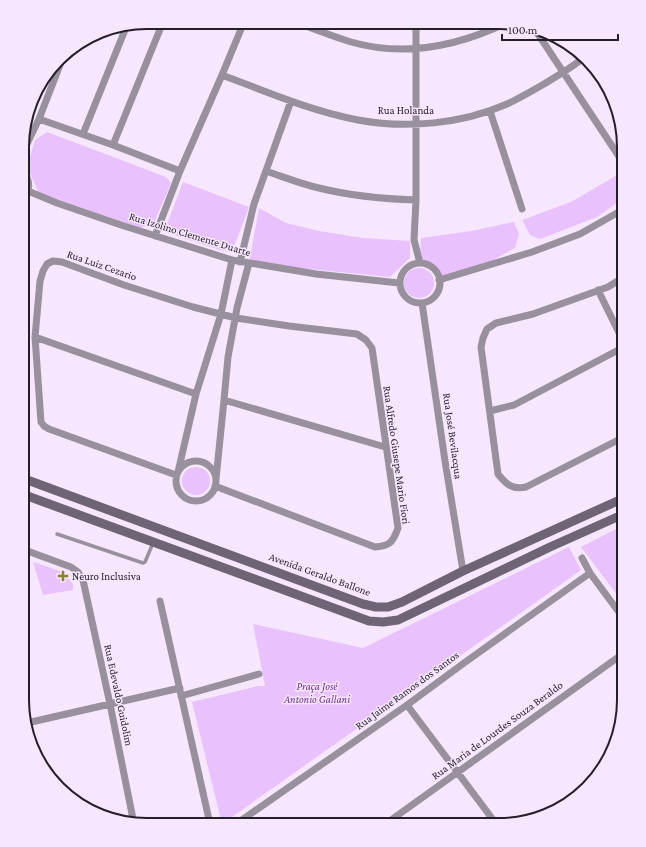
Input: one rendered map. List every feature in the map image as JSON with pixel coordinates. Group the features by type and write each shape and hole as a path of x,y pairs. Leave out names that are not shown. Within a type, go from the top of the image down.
{"street":[{"path":"113,145 161,29"},
{"path":"155,236 180,171 241,29"},
{"path":"315,29 351,42 378,47 416,48 433,47 464,40 491,29"},
{"path":"416,29 416,200 414,240 420,263"},
{"path":"83,134 125,31"},
{"path":"540,36 617,153"},
{"name":"Rua Holanda","path":"222,76 319,110 359,120 386,123 416,123 464,118 490,111 507,104 563,72 580,61"},
{"path":"30,139 39,119 59,68"},
{"path":"240,262 254,204 291,101"},
{"path":"490,111 522,209"},
{"path":"39,119 113,145 180,171"},
{"path":"266,171 318,188 350,195 416,200"},
{"name":"Rua Izolino Clemente Duarte","path":"29,191 57,203 155,236 240,262 316,274 399,283"},
{"path":"439,280 532,252 580,234 617,213"},
{"path":"232,260 221,314 196,394 177,474 176,482 178,489 187,499 194,501 207,497 212,492 215,483 228,357 249,263"},
{"name":"Rua Luiz Cezario","path":"177,474 49,429 41,422 35,337 40,281 43,271 47,264 54,261 62,262 124,285 193,307 236,318"},
{"path":"420,263 432,267 436,271 439,280 436,295 432,299 422,303 416,303 409,300 400,290 400,277 408,267 413,264 420,263"},
{"path":"617,281 598,290 533,314 496,323 487,329 481,347 498,474 510,486 518,489 526,487 617,441"},
{"path":"598,290 617,329"},
{"name":"Rua José Bevilacqua","path":"422,303 463,571"},
{"name":"Rua Alfredo Giusepe Mario Fiori","path":"215,483 375,547 386,546 394,538 398,528 385,447 372,348 366,340 356,334 236,318"},
{"path":"35,337 196,394"},
{"path":"490,411 514,405 617,351"},
{"path":"224,400 385,447"},
{"path":"177,474 187,463 200,461 211,467 214,473 215,483"},
{"name":"Avenida Geraldo Ballone","path":"29,481 356,601 376,607 388,607 402,602 463,571 617,501"},
{"path":"29,497 369,621 383,622 398,620 550,547 617,517"},
{"name":"Rua Edevaldo Guidolim","path":"29,551 67,565 78,572 83,580 133,817"},
{"path":"582,558 590,573 617,609"},
{"name":"Rua Jaime Ramos dos Santos","path":"245,818 408,705 590,573"},
{"path":"160,601 209,818"},
{"name":"Rua Maria de Lourdes Souza Beraldo","path":"394,818 617,658"},
{"path":"181,696 259,674"},
{"path":"31,722 180,688"},
{"path":"408,705 492,818"}],"lane":[{"path":"57,534 143,563 145,562 153,542"}],"green space":[{"path":"47,132 166,177 171,183 154,223 140,228 39,193 29,171 29,160 35,140"},
{"path":"617,175 617,203 597,217 540,239 530,235 522,220 571,202"},
{"path":"183,182 249,207 235,244 230,249 223,251 177,236 171,232 167,224"},
{"path":"259,208 286,223 319,231 363,238 410,241 410,258 390,277 249,263"},
{"path":"514,222 519,234 515,248 475,270 439,280 437,273 432,268 420,263 421,238 471,231"},
{"path":"419,268 430,272 434,283 430,294 419,298 408,294 404,283 408,272"},
{"path":"196,467 206,471 210,481 206,491 196,495 186,491 182,481 186,471"},
{"path":"617,529 617,595 581,547"},
{"name":"Praça José Antonio Gallani","path":"569,547 581,570 230,818 221,818 192,702 258,686 265,686 253,624 363,648"},
{"path":"33,562 63,572 73,584 73,590 43,595"}],"place":[{"name":"Neuro Inclusiva","path":"63,576"}]}
